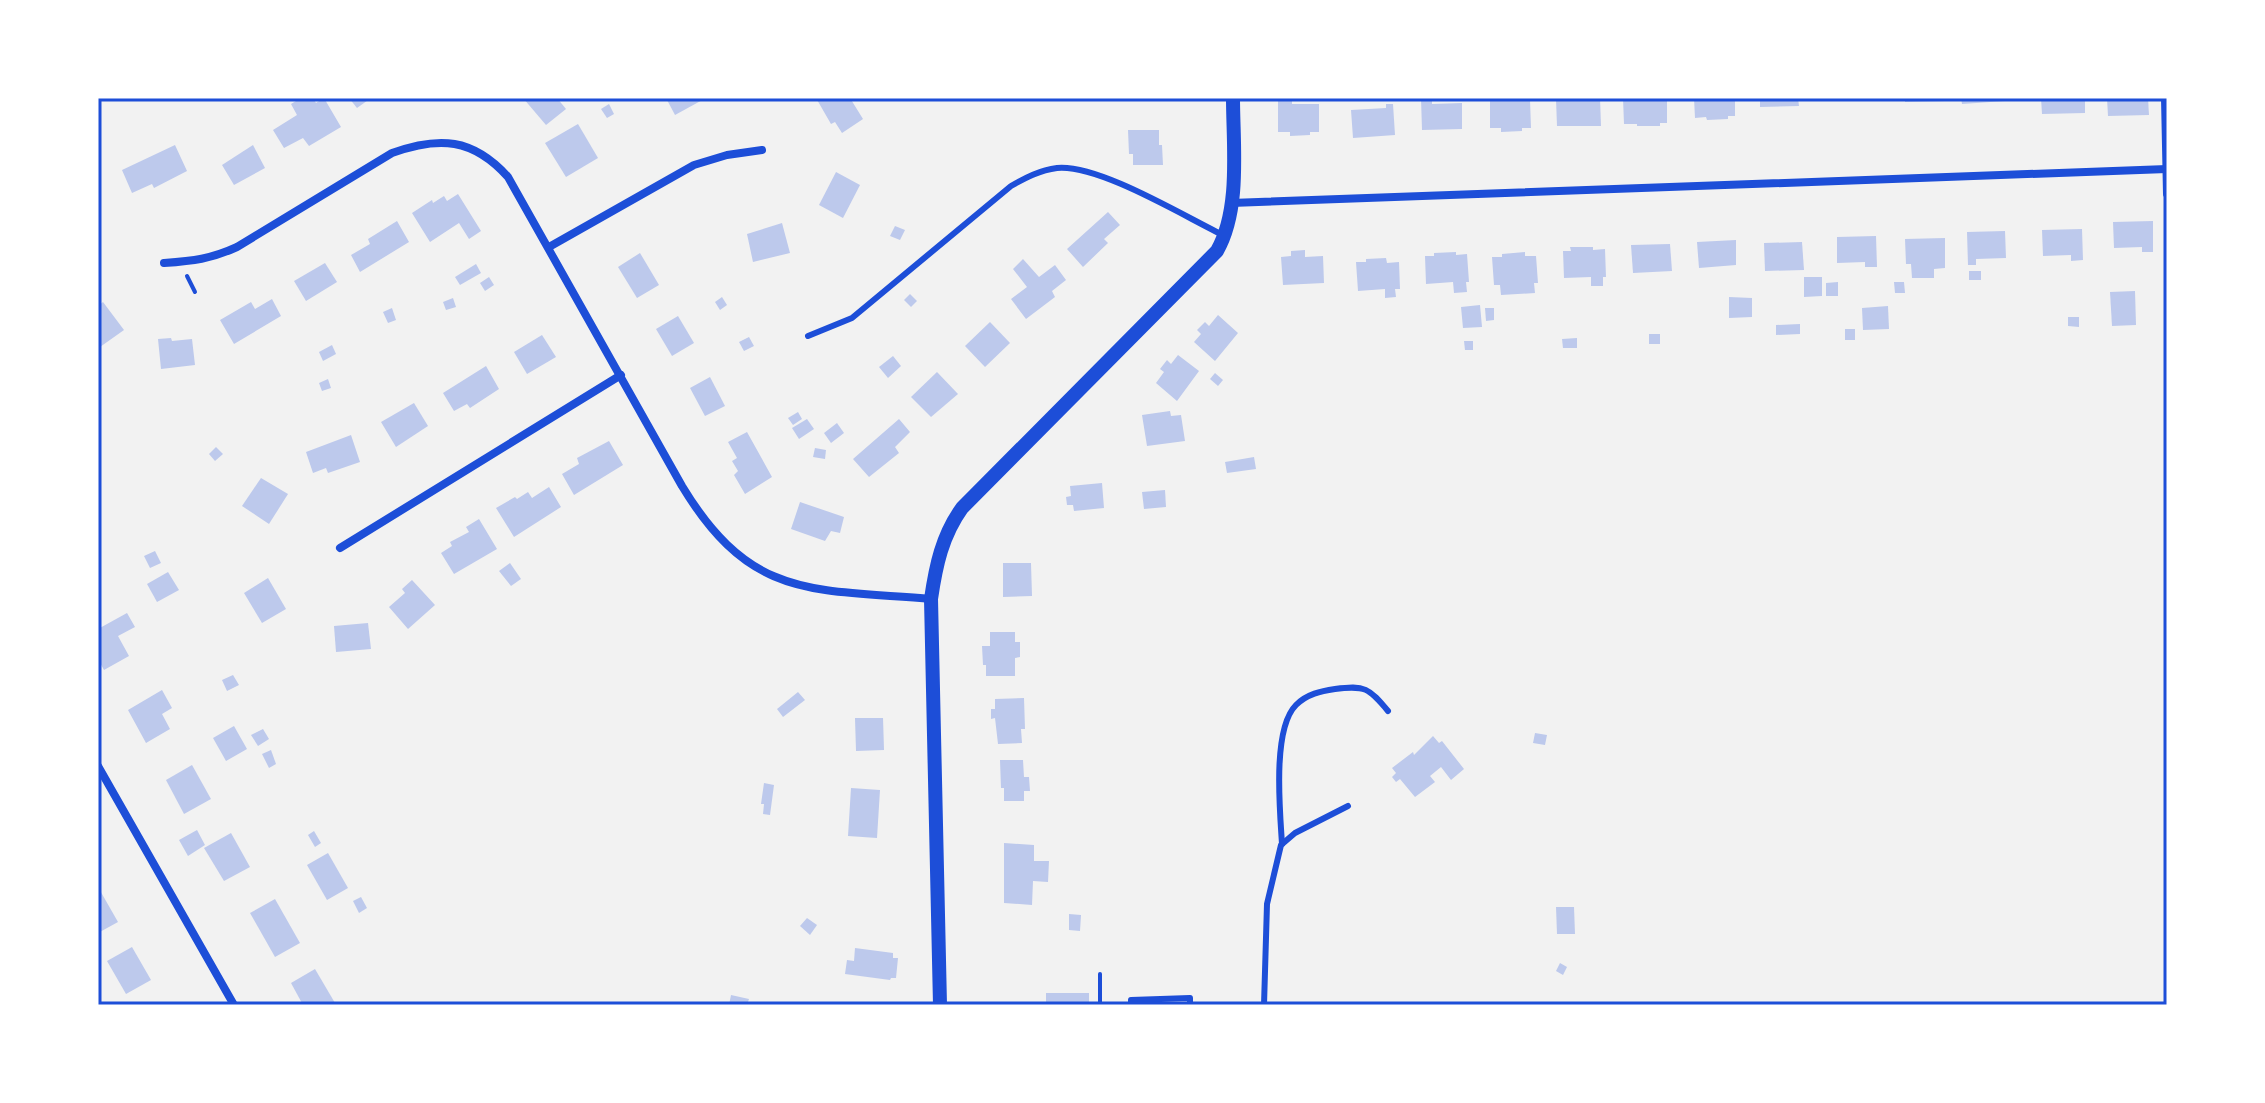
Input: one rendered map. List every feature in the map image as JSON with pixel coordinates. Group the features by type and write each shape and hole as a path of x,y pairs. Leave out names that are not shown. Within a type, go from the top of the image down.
{"street":[{"path":"940,1005 931,599 940,549 962,508 1217,251 1225,236 1231,203 1233,98"},
{"path":"2165,98 2167,194"},
{"path":"164,263 199,261 218,256 392,153 414,145 456,143 477,151 493,161 508,177 699,514 720,539 742,558 790,584 814,590 931,599"},
{"path":"549,247 694,165 710,159 762,150"},
{"path":"1231,203 2167,169"},
{"path":"340,548 621,375"},
{"path":"98,766 234,1005"}],"lane":[{"path":"808,336 852,318 1011,186 1040,172 1071,168 1105,177 1225,236"},
{"path":"1264,1005 1267,904 1282,844 1279,793 1285,722 1297,703 1315,692 1360,687 1372,692 1388,711"},
{"path":"1282,844 1295,833 1348,806"},
{"path":"1131,1005 1131,1000 1190,998 1190,1005"}],"path":[{"path":"1100,974 1100,1005"}],"building":[{"path":"301,98 313,98 316,103 324,98 341,127 309,146 303,138 284,148 273,130 297,115 291,104"},
{"path":"349,98 371,98 357,108"},
{"path":"523,98 557,98 566,109 546,125"},
{"path":"666,98 706,98 675,115"},
{"path":"816,98 850,98 863,119 842,133 835,122 831,124"},
{"path":"1278,98 1292,98 1292,104 1319,104 1319,132 1290,136 1290,132 1278,132"},
{"path":"1421,98 1432,98 1432,104 1462,103 1462,129 1422,130"},
{"path":"1490,98 1530,100 1531,128 1501,132 1501,128 1490,128"},
{"path":"1600,98 1601,126 1557,126 1556,99"},
{"path":"1623,98 1667,98 1667,123 1660,123 1660,126 1624,124"},
{"path":"1694,98 1735,98 1735,116 1728,116 1728,119 1695,118"},
{"path":"1760,98 1798,98 1799,106 1760,107"},
{"path":"1905,98 1945,98 1945,101 1905,102"},
{"path":"1961,98 2019,98 2019,100 1962,104"},
{"path":"2041,98 2085,98 2085,113 2042,114"},
{"path":"2107,98 2148,98 2149,115 2108,116"},
{"path":"609,104 614,114 607,118 601,109"},
{"path":"1386,104 1393,104 1395,135 1353,138 1351,110 1386,108"},
{"path":"578,124 598,158 566,177 545,143"},
{"path":"1128,130 1159,130 1163,165 1133,165 1133,154 1129,154"},
{"path":"175,145 187,171 154,188 152,184 132,193 122,170"},
{"path":"253,145 265,168 234,185 222,165"},
{"path":"836,172 860,185 843,218 819,205"},
{"path":"458,194 481,231 469,239 459,223 430,242 412,213 432,200 433,203 444,196 447,201"},
{"path":"1108,212 1120,225 1104,239 1108,243 1083,267 1067,249"},
{"path":"397,221 409,242 360,272 351,255 370,244 368,239"},
{"path":"2153,221 2153,252 2142,252 2142,247 2114,248 2113,222"},
{"path":"782,223 790,253 753,262 747,234"},
{"path":"895,226 905,230 900,240 890,236"},
{"path":"2082,229 2083,260 2071,261 2071,255 2043,256 2042,230"},
{"path":"2005,231 2006,258 1976,259 1976,265 1968,265 1967,232"},
{"path":"1876,236 1877,267 1865,267 1865,262 1837,263 1837,237"},
{"path":"1945,238 1945,268 1934,269 1934,278 1912,278 1911,264 1906,264 1905,239"},
{"path":"1736,240 1736,265 1699,268 1697,242"},
{"path":"1802,242 1804,270 1765,271 1764,243"},
{"path":"1670,244 1672,271 1633,273 1631,245"},
{"path":"1570,247 1605,249 1606,277 1603,277 1603,286 1591,286 1591,277 1564,278 1563,251 1571,251"},
{"path":"1305,250 1305,257 1323,256 1324,283 1283,285 1281,257 1291,256 1291,251"},
{"path":"1456,252 1456,255 1467,254 1467,292 1454,293 1453,282 1426,284 1425,256"},
{"path":"1525,252 1525,256 1536,256 1538,283 1534,283 1535,293 1501,295 1500,285 1494,285 1492,257"},
{"path":"640,253 659,285 637,298 618,267"},
{"path":"1386,258 1387,263 1399,262 1400,289 1395,289 1396,297 1385,298 1385,289 1358,291 1356,262"},
{"path":"1023,259 1039,277 1055,265 1066,280 1052,291 1055,297 1026,319 1011,299 1027,287 1013,269"},
{"path":"325,263 337,282 306,301 294,281"},
{"path":"476,264 481,273 460,285 455,277"},
{"path":"1969,271 1981,271 1981,280 1969,280"},
{"path":"489,277 494,285 485,291 480,283"},
{"path":"1804,277 1822,277 1822,296 1804,297"},
{"path":"1838,282 1838,296 1826,296 1826,283"},
{"path":"1894,282 1904,282 1905,293 1895,293"},
{"path":"2135,291 2136,325 2112,326 2110,292"},
{"path":"910,294 917,301 911,307 904,300"},
{"path":"722,297 727,305 720,310 715,302"},
{"path":"1729,297 1752,298 1752,317 1729,318"},
{"path":"453,298 456,307 446,310 443,302"},
{"path":"272,299 281,316 234,344 220,320 251,302 255,309"},
{"path":"103,302 124,330 100,347 98,306"},
{"path":"1480,305 1482,327 1463,328 1461,307"},
{"path":"1888,306 1889,329 1863,330 1862,308"},
{"path":"392,308 396,320 388,323 383,312"},
{"path":"1485,308 1494,308 1494,320 1486,321"},
{"path":"1218,315 1238,333 1215,361 1194,342 1201,334 1197,330 1205,322 1209,326"},
{"path":"678,316 694,343 672,356 656,329"},
{"path":"2068,317 2079,317 2079,327 2068,326"},
{"path":"990,322 1010,343 985,367 965,346"},
{"path":"1800,324 1800,334 1776,335 1776,325"},
{"path":"1845,329 1855,329 1855,340 1845,340"},
{"path":"1649,334 1660,334 1660,344 1649,344"},
{"path":"542,335 556,357 527,374 514,352"},
{"path":"749,337 754,346 744,351 739,342"},
{"path":"171,338 172,341 192,339 195,365 161,369 158,339"},
{"path":"1577,338 1577,348 1563,348 1562,339"},
{"path":"1464,341 1473,341 1473,350 1465,350"},
{"path":"332,345 336,354 323,361 319,352"},
{"path":"1178,355 1199,371 1177,401 1156,383 1164,372 1160,369 1167,360 1171,364"},
{"path":"893,356 901,366 888,378 879,367"},
{"path":"486,366 499,389 470,408 467,404 454,411 443,393"},
{"path":"937,372 958,394 931,417 911,397"},
{"path":"1215,373 1223,380 1218,386 1210,379"},
{"path":"710,377 725,406 705,416 690,388"},
{"path":"328,379 331,388 322,391 319,383"},
{"path":"414,403 428,426 396,447 381,422"},
{"path":"1170,411 1171,416 1181,415 1185,441 1147,446 1142,415"},
{"path":"798,412 802,419 793,425 788,418"},
{"path":"807,419 814,429 799,439 792,428"},
{"path":"899,419 910,432 895,447 899,453 869,477 853,459"},
{"path":"837,423 844,433 831,443 824,433"},
{"path":"747,432 772,477 745,494 734,475 738,471 732,461 737,458 728,442"},
{"path":"351,435 360,462 328,473 326,468 313,473 306,452"},
{"path":"609,441 623,465 574,495 562,474 579,464 577,458"},
{"path":"216,447 223,454 215,461 209,454"},
{"path":"815,448 826,450 825,459 813,457"},
{"path":"1254,457 1256,469 1227,473 1225,462"},
{"path":"261,478 288,494 269,524 242,506"},
{"path":"1102,483 1104,508 1074,511 1073,505 1067,505 1066,497 1071,496 1070,486"},
{"path":"549,487 561,507 514,537 496,508 528,492 532,498"},
{"path":"1165,490 1166,507 1144,509 1142,492"},
{"path":"800,502 844,517 840,533 831,531 825,541 791,529"},
{"path":"479,519 497,549 454,574 441,553 452,546 450,542 469,532 466,527"},
{"path":"155,551 161,563 150,568 144,556"},
{"path":"510,563 521,579 511,586 499,571"},
{"path":"1003,563 1031,563 1032,596 1003,597"},
{"path":"168,572 179,590 157,602 147,584"},
{"path":"268,578 286,609 262,623 244,593"},
{"path":"412,580 435,605 408,629 389,607 405,593 402,589"},
{"path":"127,613 135,627 118,636 129,656 104,670 98,659 98,629"},
{"path":"368,623 371,649 336,652 334,626"},
{"path":"990,632 1015,632 1015,642 1020,642 1020,657 1015,658 1015,676 986,676 982,646 990,646"},
{"path":"233,675 239,685 227,691 222,680"},
{"path":"162,690 172,708 162,714 170,729 146,743 128,710"},
{"path":"798,692 805,700 783,717 777,709"},
{"path":"1024,698 1022,743 998,744 995,718 991,719 995,699"},
{"path":"855,718 883,718 884,750 856,751"},
{"path":"234,726 247,749 226,761 213,738"},
{"path":"263,729 269,739 258,746 251,735"},
{"path":"1535,733 1547,735 1545,745 1533,743"},
{"path":"1433,736 1439,743 1442,741 1464,769 1451,780 1441,767 1430,776 1435,782 1415,797 1400,779 1396,782 1392,777 1396,773 1392,768 1413,752 1414,755"},
{"path":"271,750 276,764 269,768 262,754"},
{"path":"1000,760 1023,760 1024,777 1029,777 1030,791 1024,791 1024,801 1004,801"},
{"path":"192,765 211,799 184,814 166,780"},
{"path":"764,783 774,785 770,815 763,814 764,804 761,804"},
{"path":"851,788 880,790 877,838 848,836"},
{"path":"197,830 205,845 188,856 179,840"},
{"path":"314,831 321,843 315,847 308,835"},
{"path":"231,833 250,867 224,881 204,848"},
{"path":"1004,843 1034,845 1034,861 1049,861 1048,882 1033,881 1032,905 1004,903"},
{"path":"328,853 348,888 327,900 307,865"},
{"path":"98,887 118,922 98,933"},
{"path":"361,897 367,908 359,913 353,901"},
{"path":"275,899 300,943 275,957 250,913"},
{"path":"1556,907 1574,907 1575,934 1557,934"},
{"path":"1069,914 1081,915 1080,931 1069,930"},
{"path":"807,918 817,925 810,935 800,926"},
{"path":"132,947 151,980 126,994 107,961"},
{"path":"855,948 893,953 893,958 898,958 896,978 890,980 845,974 847,960 854,961"},
{"path":"1560,963 1567,967 1563,975 1556,971"},
{"path":"315,969 335,1003 332,1005 303,1005 291,983"},
{"path":"1046,993 1089,993 1089,1005 1046,1005"},
{"path":"731,995 749,999 747,1005 729,1005"}]}
